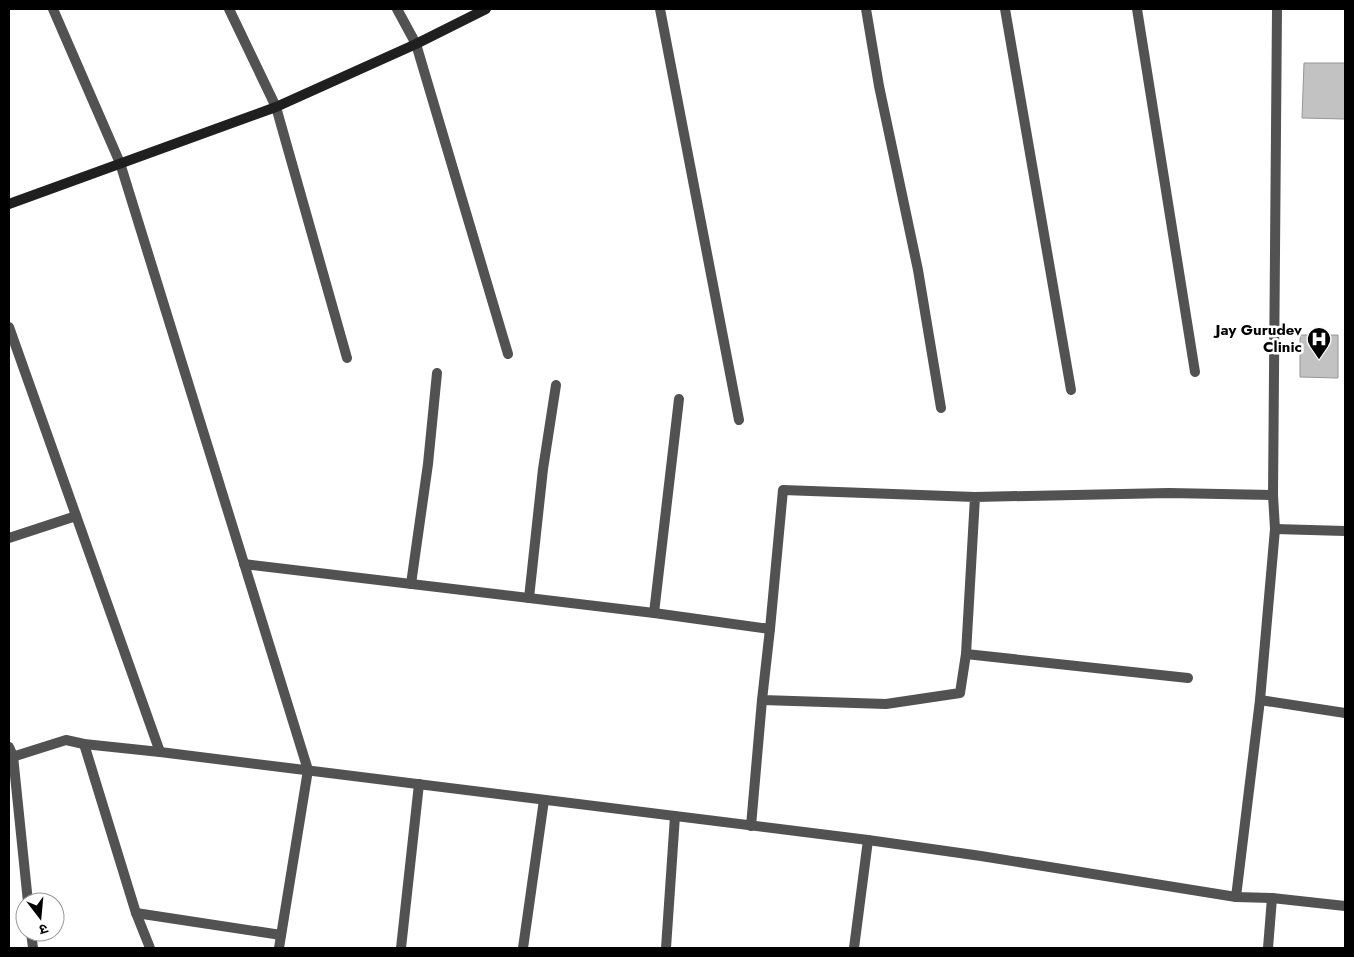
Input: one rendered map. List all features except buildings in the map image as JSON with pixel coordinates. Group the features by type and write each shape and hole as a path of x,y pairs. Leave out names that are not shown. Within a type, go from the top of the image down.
{"street":[{"path":"53,9 120,163 308,770 279,948"},
{"path":"229,9 276,107 347,358"},
{"path":"397,9 416,44 508,354"},
{"path":"9,204 276,107 416,44 486,9"},
{"path":"660,9 739,420"},
{"path":"866,9 879,86 918,270 941,408"},
{"path":"1005,9 1071,390"},
{"path":"1136,9 1196,372"},
{"path":"1236,897 1260,700 1275,529 1273,495 1277,9"},
{"path":"9,327 12,348 76,516 160,752"},
{"path":"411,584 428,464 437,374"},
{"path":"529,598 543,469 556,385"},
{"path":"654,613 679,399"},
{"path":"751,826 783,490 975,497 1169,493 1273,495"},
{"path":"762,700 886,704 960,693 966,654 975,497"},
{"path":"9,538 76,516"},
{"path":"1275,529 1345,531"},
{"path":"244,564 654,613 770,629"},
{"path":"966,654 1188,678"},
{"path":"1260,700 1345,713"},
{"path":"27,892 10,754 66,740 84,744 868,840 1236,897 1272,898 1345,906"},
{"path":"84,744 136,914 150,948"},
{"path":"401,948 419,784"},
{"path":"523,948 544,800"},
{"path":"666,948 675,816"},
{"path":"854,948 868,840"},
{"path":"1268,948 1272,898"},
{"path":"136,914 281,935"}],"place":[{"name":"Jay Gurudev Clinic","path":"1319,360"}]}
